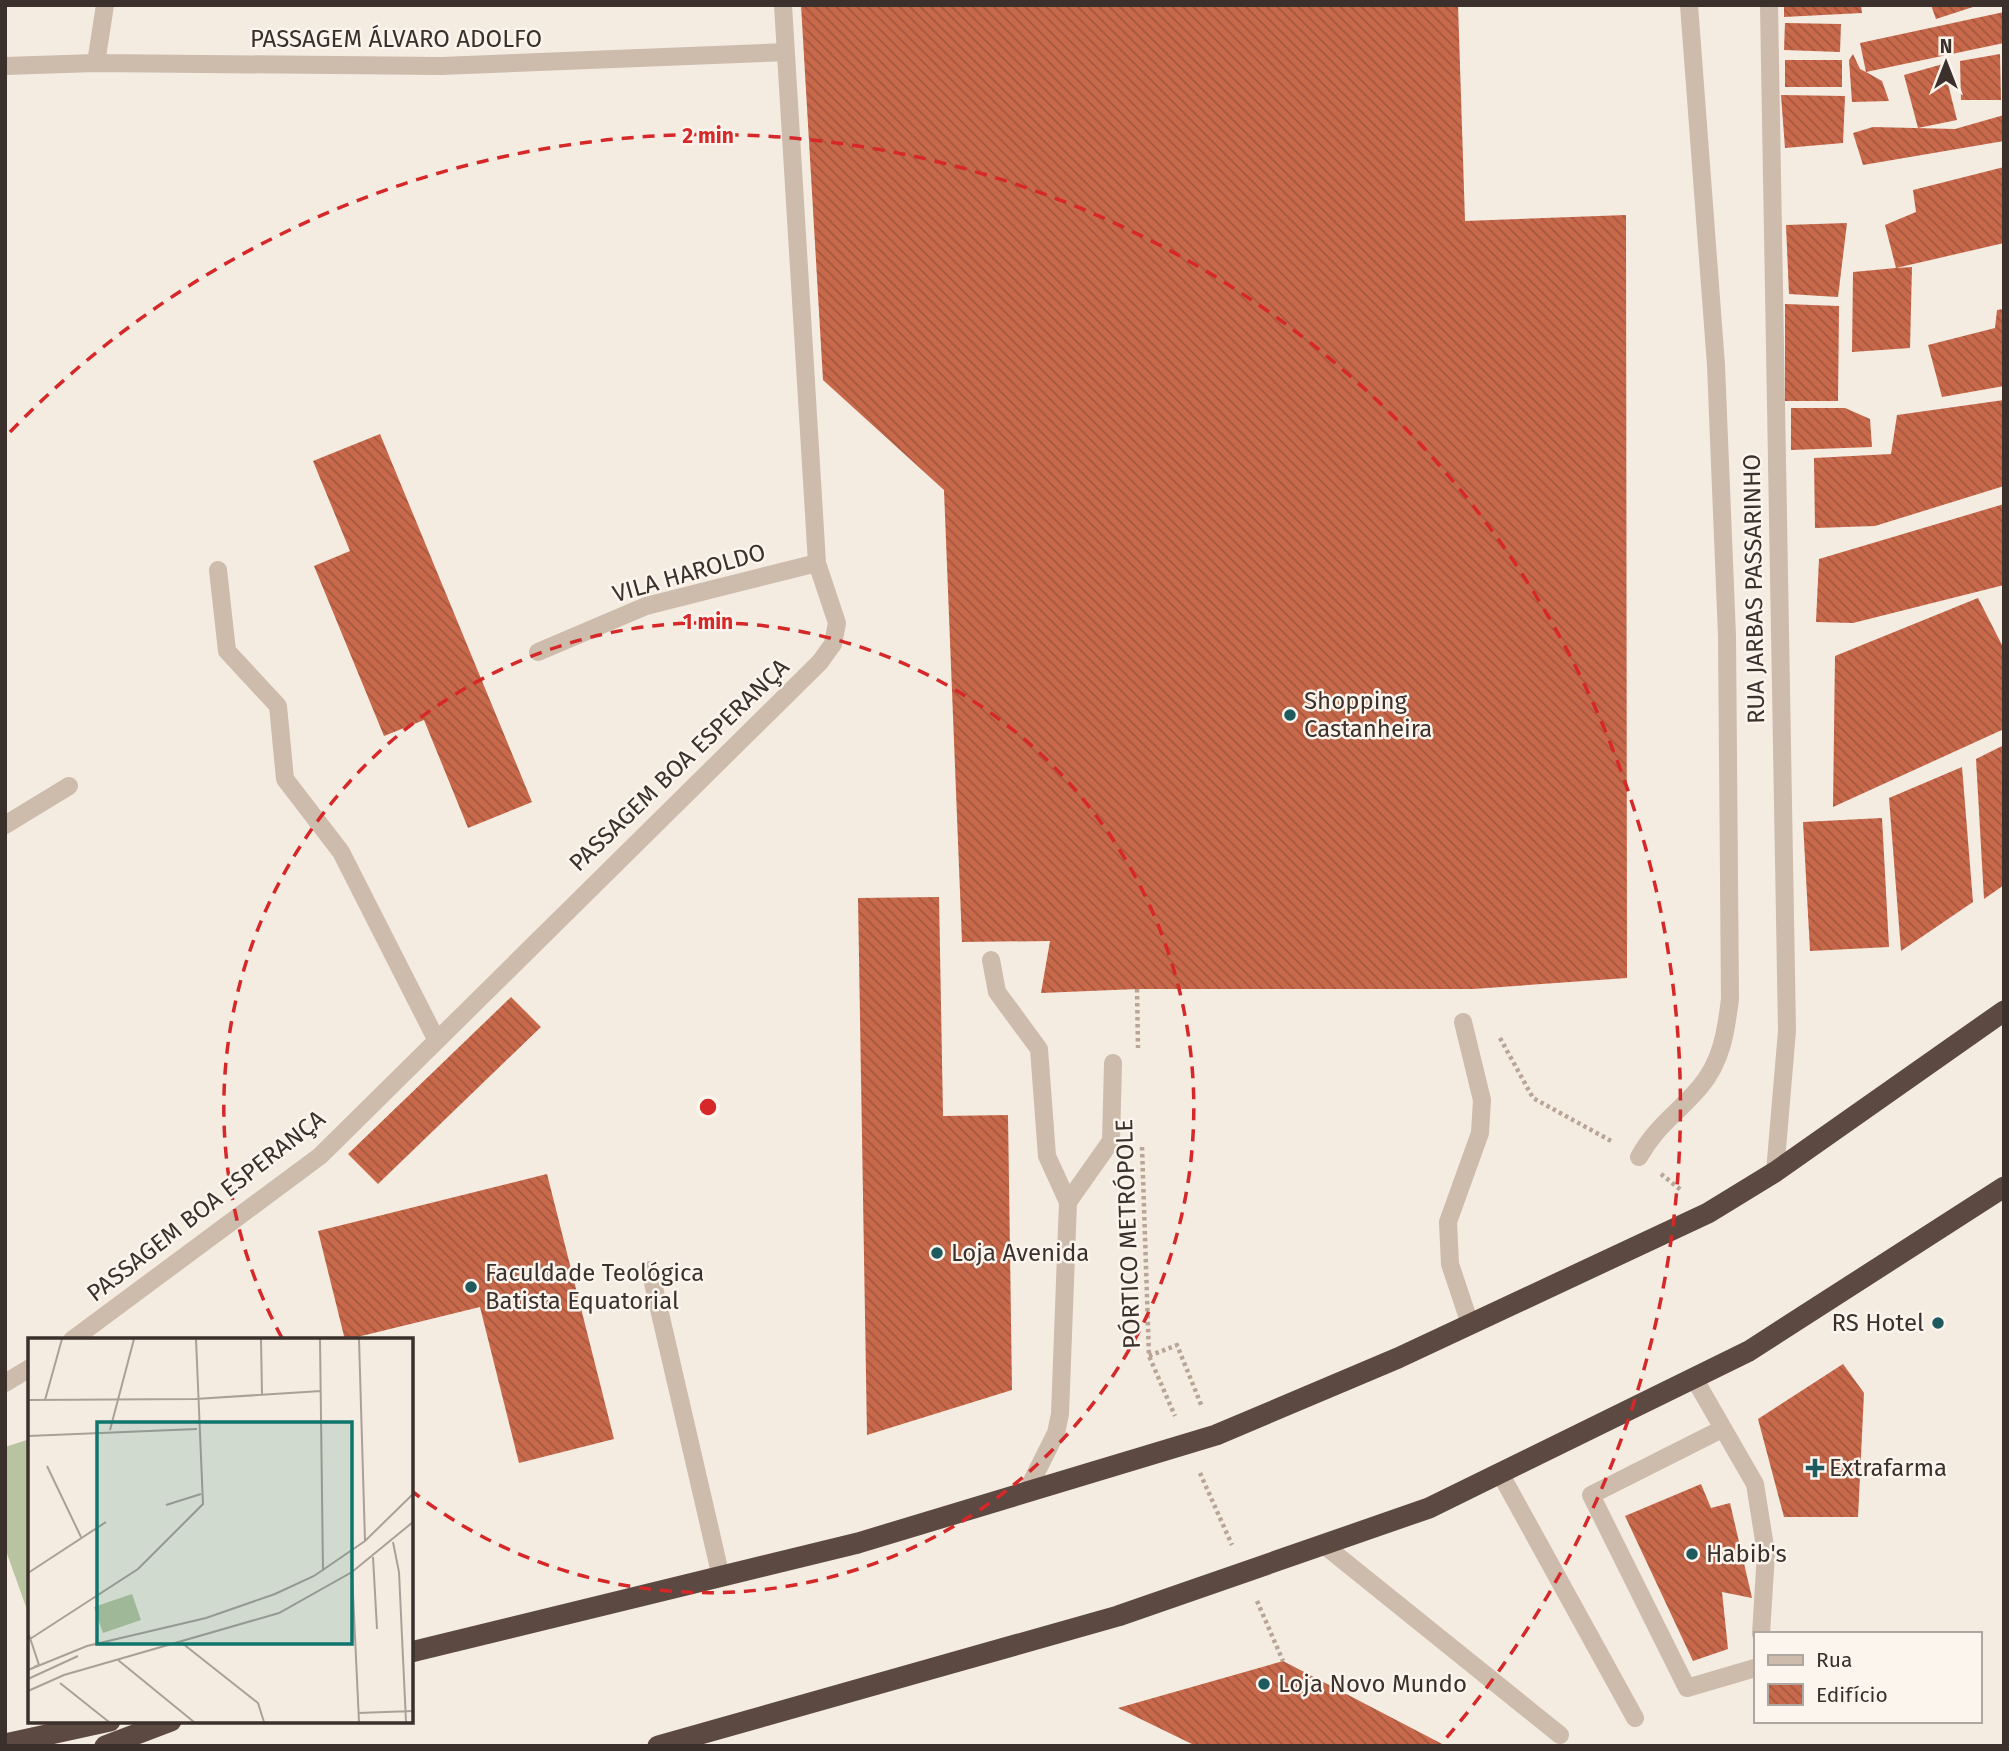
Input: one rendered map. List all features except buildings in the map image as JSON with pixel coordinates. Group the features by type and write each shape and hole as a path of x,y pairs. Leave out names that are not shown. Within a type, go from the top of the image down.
{"highway":[{"path":"413,1652 858,1543 1216,1435 1470,1324 1708,1213 1775,1172 2004,1011"},
{"path":"663,1745 1118,1616 1429,1508 1749,1351 2004,1187"},
{"path":"5,1744 101,1723"},
{"path":"105,1746 166,1723"}],"street":[{"path":"96,63 105,5"},
{"name":"PASSAGEM BOA ESPERANÇA","path":"75,1338 320,1156 820,662 833,644 837,623 817,563 783,5"},
{"path":"1639,1157 1652,1134 1700,1087 1716,1062 1726,1037 1730,999 1727,636 1716,365 1689,5"},
{"name":"RUA JARBAS PASSARINHO","path":"1769,5 1787,1031 1775,1172"},
{"name":"PASSAGEM ÁLVARO ADOLFO","path":"5,66 96,63 441,66 786,52"},
{"name":"VILA HAROLDO","path":"538,652 646,606 817,563"},
{"path":"218,570 227,651 278,706 285,779 341,852 436,1039"},
{"path":"5,825 69,786"},
{"path":"991,960 998,992 1039,1049 1047,1156 1068,1202 1064,1388 1055,1433 1026,1493"},
{"path":"1463,1022 1482,1100 1480,1133 1448,1222 1450,1264 1470,1324"},
{"path":"1068,1202 1111,1141 1113,1063"},
{"path":"650,1270 721,1577"},
{"path":"5,1383 28,1369"},
{"path":"1694,1378 1755,1484 1766,1553 1761,1632"},
{"path":"1722,1429 1591,1495 1687,1688 1754,1668"},
{"path":"1500,1473 1635,1718"},
{"path":"1324,1545 1560,1735"}],"path":[{"path":"1136,989 1139,1057"},
{"path":"1499,1037 1533,1098 1639,1157 1708,1213"},
{"name":"PÓRTICO METRÓPOLE","path":"1142,1138 1149,1356 1177,1419"},
{"path":"1149,1356 1177,1345 1195,1392"},
{"path":"1199,1470 1233,1546"},
{"path":"1255,1597 1283,1661"}],"green space":[{"path":"28,1440 28,1612 5,1548 5,1447"}],"place":[{"name":"Shopping Castanheira","path":"1290,715"},
{"name":"Loja Avenida","path":"937,1253"},
{"name":"Faculdade Teológica Batista Equatorial","path":"471,1287"},
{"name":"RS Hotel","path":"1938,1323"},
{"name":"Extrafarma","path":"1815,1468"},
{"name":"Habib's","path":"1692,1554"},
{"name":"Loja Novo Mundo","path":"1264,1684"}]}
